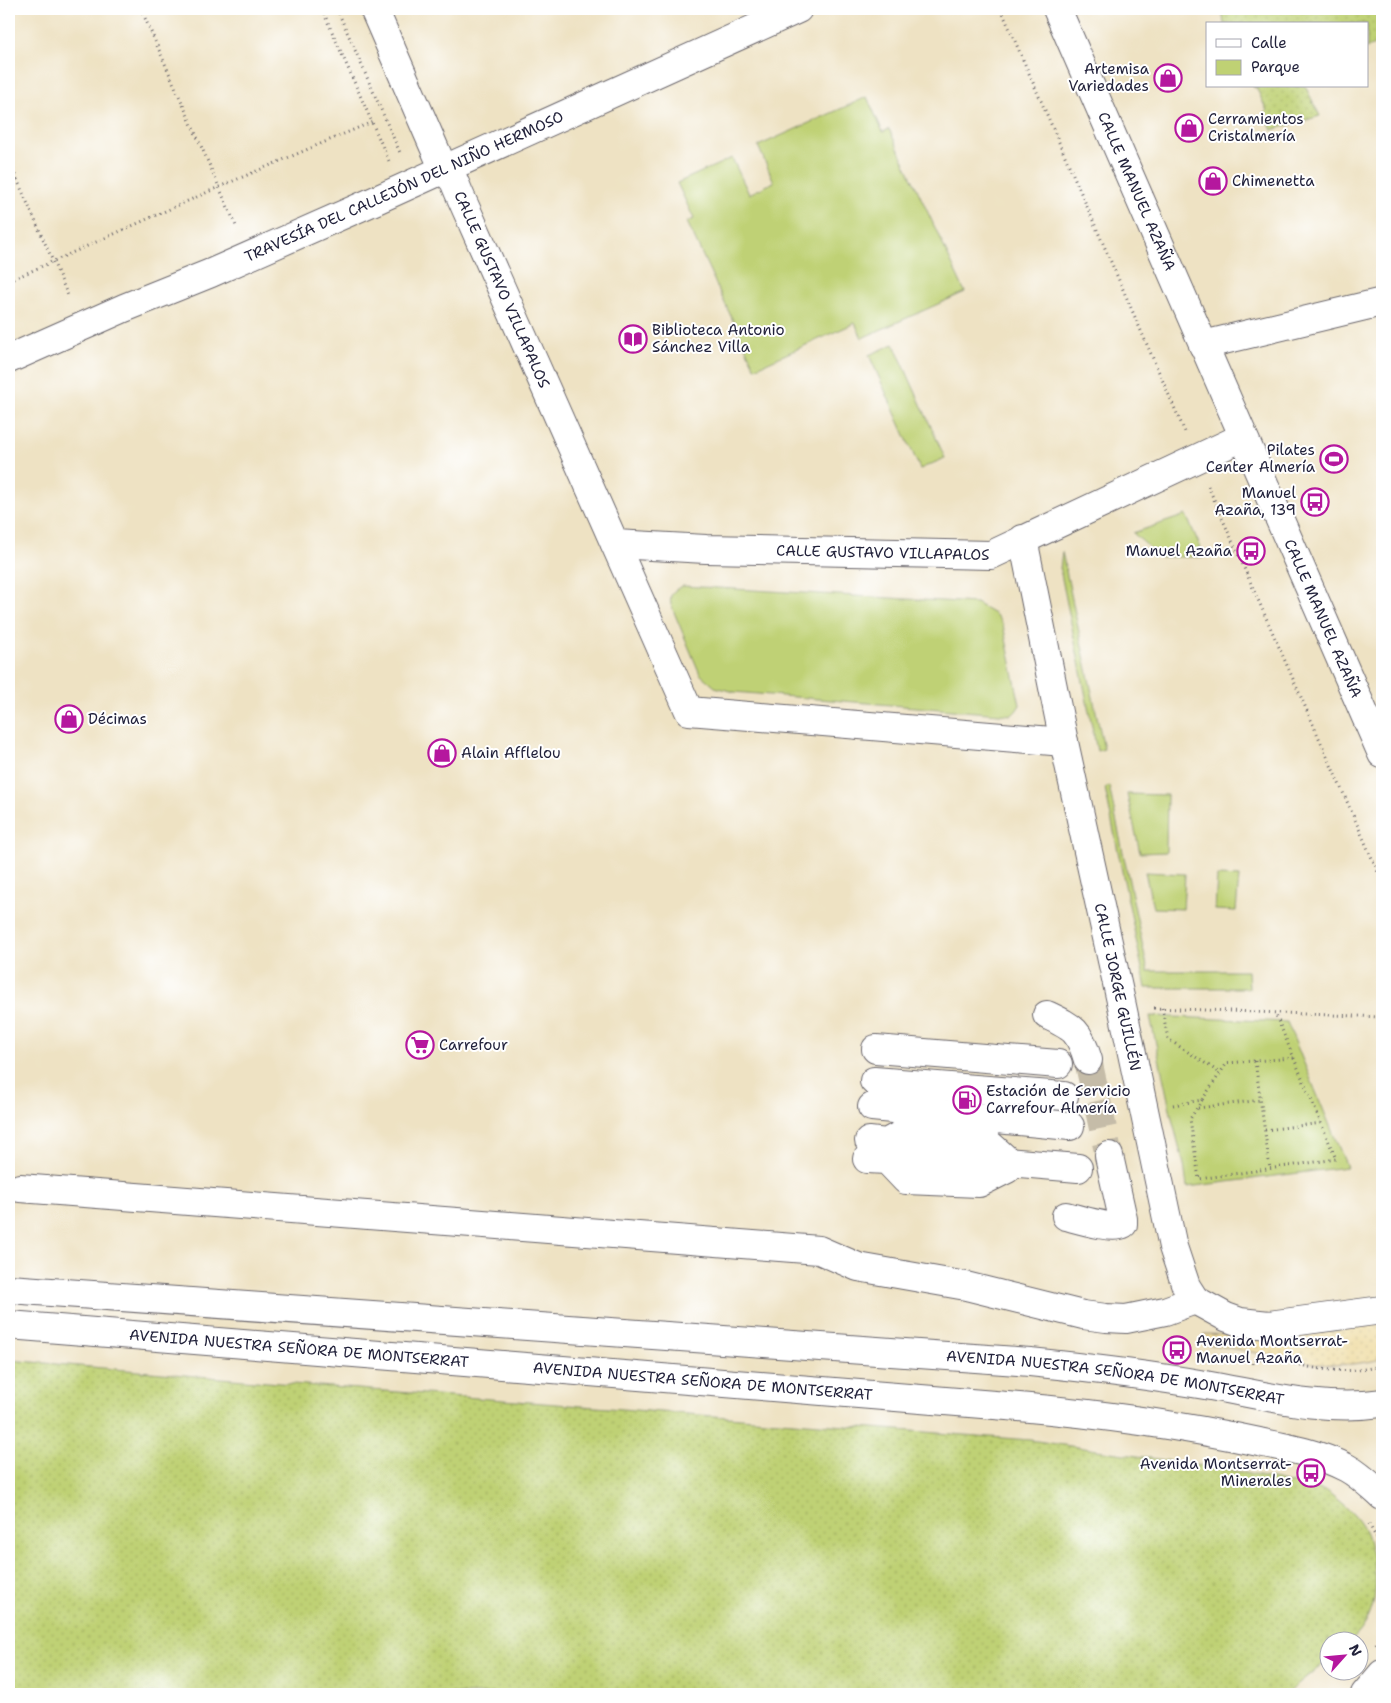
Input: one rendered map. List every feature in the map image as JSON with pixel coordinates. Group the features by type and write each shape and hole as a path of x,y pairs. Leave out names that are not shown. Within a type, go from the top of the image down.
{"street":[{"name":"CALLE GUSTAVO VILLAPALOS","path":"374,9 444,170 456,187 689,712 1064,742"},
{"name":"TRAVESÍA DEL CALLEJÓN DEL NIÑO HERMOSO","path":"9,359 131,305 211,273 444,170 798,9"},
{"name":"CALLE MANUEL AZAÑA","path":"1057,9 1243,438 1381,749"},
{"path":"1203,346 1382,302"},
{"name":"CALLE GUSTAVO VILLAPALOS","path":"615,544 706,549 991,555 1243,438"},
{"name":"CALLE JORGE GUILLÉN","path":"1023,539 1064,742 1122,1006 1172,1247 1186,1286 1195,1300"},
{"path":"1047,1015 1075,1030 1082,1041 1088,1060"},
{"path":"876,1049 1058,1064"},
{"path":"1064,1096 873,1094 1070,1126"},
{"path":"1011,1164 1007,1169 979,1184 906,1180 879,1151 906,1132 981,1137 1011,1164 1078,1168"},
{"path":"1066,1216 1111,1226 1122,1224 1123,1220 1109,1156"},
{"path":"20,1188 819,1250 858,1267 966,1286 1083,1315 1106,1318 1126,1318 1166,1311 1195,1300 1226,1317 1240,1322 1269,1325 1382,1310"},
{"name":"AVENIDA NUESTRA SEÑORA DE MONTSERRAT","path":"9,1289 1030,1362 1169,1379 1316,1405 1347,1406 1382,1403"},
{"name":"AVENIDA NUESTRA SEÑORA DE MONTSERRAT","path":"9,1325 1090,1414 1214,1433 1305,1452 1347,1468 1364,1479 1382,1496"},
{"path":"1365,1694 1382,1674"}],"path":[{"path":"141,9 236,226"},
{"path":"322,9 388,159"},
{"path":"337,9 400,154"},
{"path":"1000,9 1187,438"},
{"path":"9,281 219,187 372,122"},
{"path":"9,162 70,300"},
{"path":"1208,485 1382,881"},
{"path":"1152,1008 1382,1018"},
{"path":"1162,1008 1168,1040 1220,1073"},
{"path":"1275,1013 1322,1123 1336,1160 1199,1179 1190,1119 1227,1063 1294,1058"},
{"path":"1255,1061 1270,1169"},
{"path":"1165,1106 1202,1100"},
{"path":"1197,1108 1261,1100"},
{"path":"1265,1130 1322,1123"},
{"path":"1259,1359 1281,1360 1297,1365 1336,1370 1351,1370 1382,1365"}],"green space":[{"path":"1222,9 1382,9 1382,42 1368,48 1368,22 1224,22"},
{"path":"1256,88 1306,88 1320,116 1272,130 1264,113 1267,111"},
{"path":"867,97 883,132 889,129 965,292 862,338 855,323 755,368 687,222 694,219 677,183 732,158 749,194 774,182 758,146"},
{"path":"894,344 945,458 920,469 869,355"},
{"path":"1186,515 1205,557 1160,557 1133,533"},
{"path":"1062,552 1104,749 1097,751 1060,569"},
{"path":"683,586 976,603 996,615 1003,625 1020,705 1012,715 734,692 715,687 700,674 671,605 672,593"},
{"path":"1109,786 1148,971 1248,971 1249,988 1146,988 1105,788"},
{"path":"1127,794 1167,795 1166,852 1140,853"},
{"path":"1145,872 1185,874 1183,909 1153,908"},
{"path":"1217,876 1239,877 1236,911 1215,910"},
{"path":"1150,1016 1287,1022 1347,1167 1187,1187 1184,1165"},
{"path":"9,1360 279,1383 1030,1440 1231,1470 1326,1491 1359,1521 1367,1536 1375,1572 1375,1597 1372,1609 1362,1630 1318,1630 1318,1668 1287,1694 9,1694"}],"sand":[{"path":"1382,1323 1382,1359 1358,1363 1317,1364 1202,1343 1204,1334 1270,1336 1313,1333"}],"tunnel":[{"path":"1088,1060 1109,1156"}],"place":[{"name":"Artemisa Variedades","path":"1168,78"},
{"name":"Cerramientos Cristalmería","path":"1189,128"},
{"name":"Chimenetta","path":"1213,181"},
{"name":"Biblioteca Antonio Sánchez Villa","path":"633,339"},
{"name":"Pilates Center Almería","path":"1334,459"},
{"name":"Manuel Azaña, 139","path":"1315,502"},
{"name":"Manuel Azaña","path":"1251,551"},
{"name":"Décimas","path":"69,719"},
{"name":"Alain Afflelou","path":"442,753"},
{"name":"Carrefour","path":"420,1045"},
{"name":"Estación de Servicio Carrefour Almería","path":"967,1100"},
{"name":"Avenida Montserrat- Manuel Azaña","path":"1177,1350"},
{"name":"Avenida Montserrat- Minerales","path":"1311,1473"}]}
